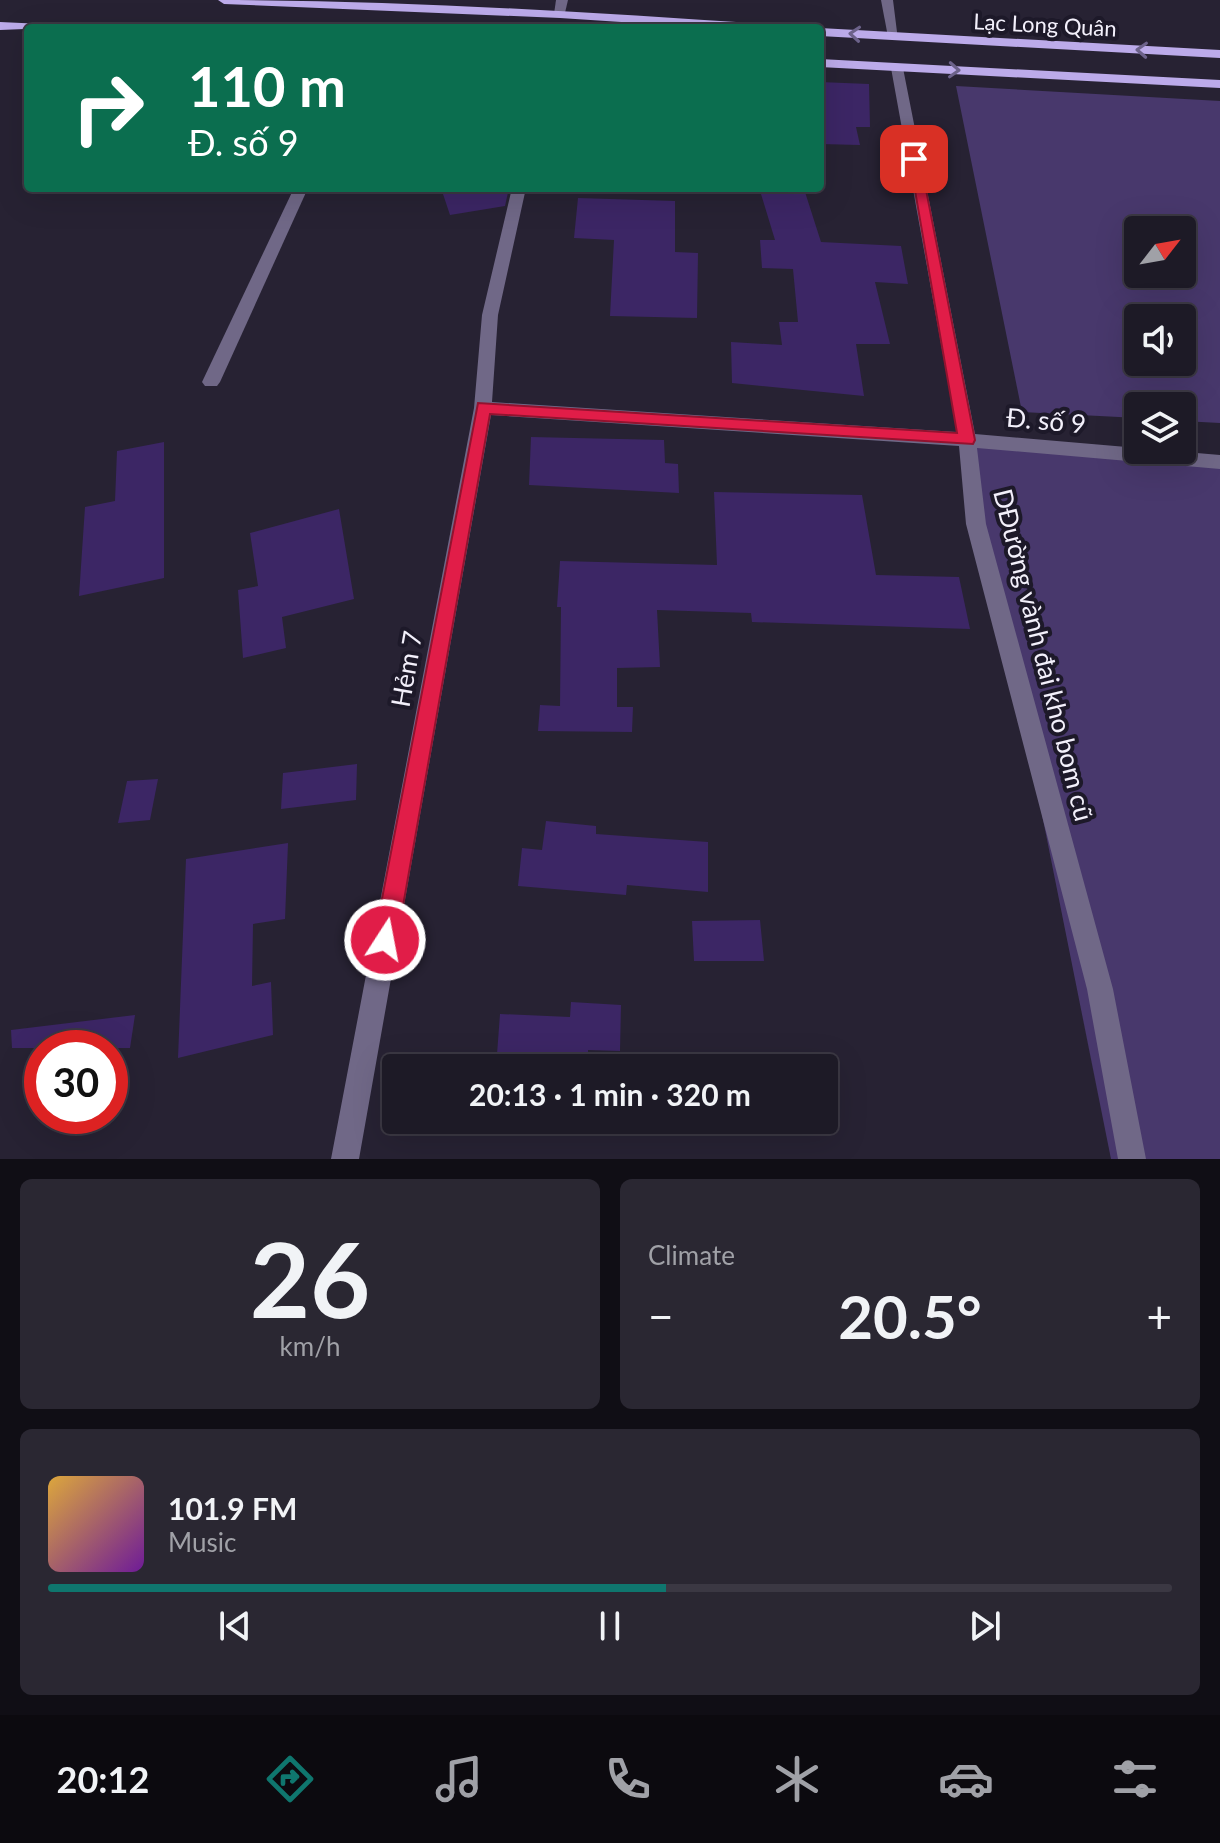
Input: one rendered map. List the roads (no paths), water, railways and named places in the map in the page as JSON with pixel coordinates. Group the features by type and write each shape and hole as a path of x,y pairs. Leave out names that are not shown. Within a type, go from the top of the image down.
{"main road":[{"path":"224,0 372,3 707,24"},
{"path":"557,24 560,14"},
{"path":"0,26 24,27"},
{"name":"Lạc Long Quân","path":"824,32 1220,54"},
{"path":"894,37 897,68"},
{"name":"Lạc Long Quân","path":"824,63 1220,84"}],"street":[{"path":"560,14 562,0"},
{"path":"887,0 894,37"},
{"name":"DĐường vành đai kho bom cũ","path":"897,68 967,440 976,524 1100,989 1132,1159"},
{"path":"211,382 299,192"},
{"name":"Hẻm 7","path":"345,1159 483,408 490,315 518,192"},
{"name":"Đ. số 9","path":"483,408 967,440 1220,462"}]}
